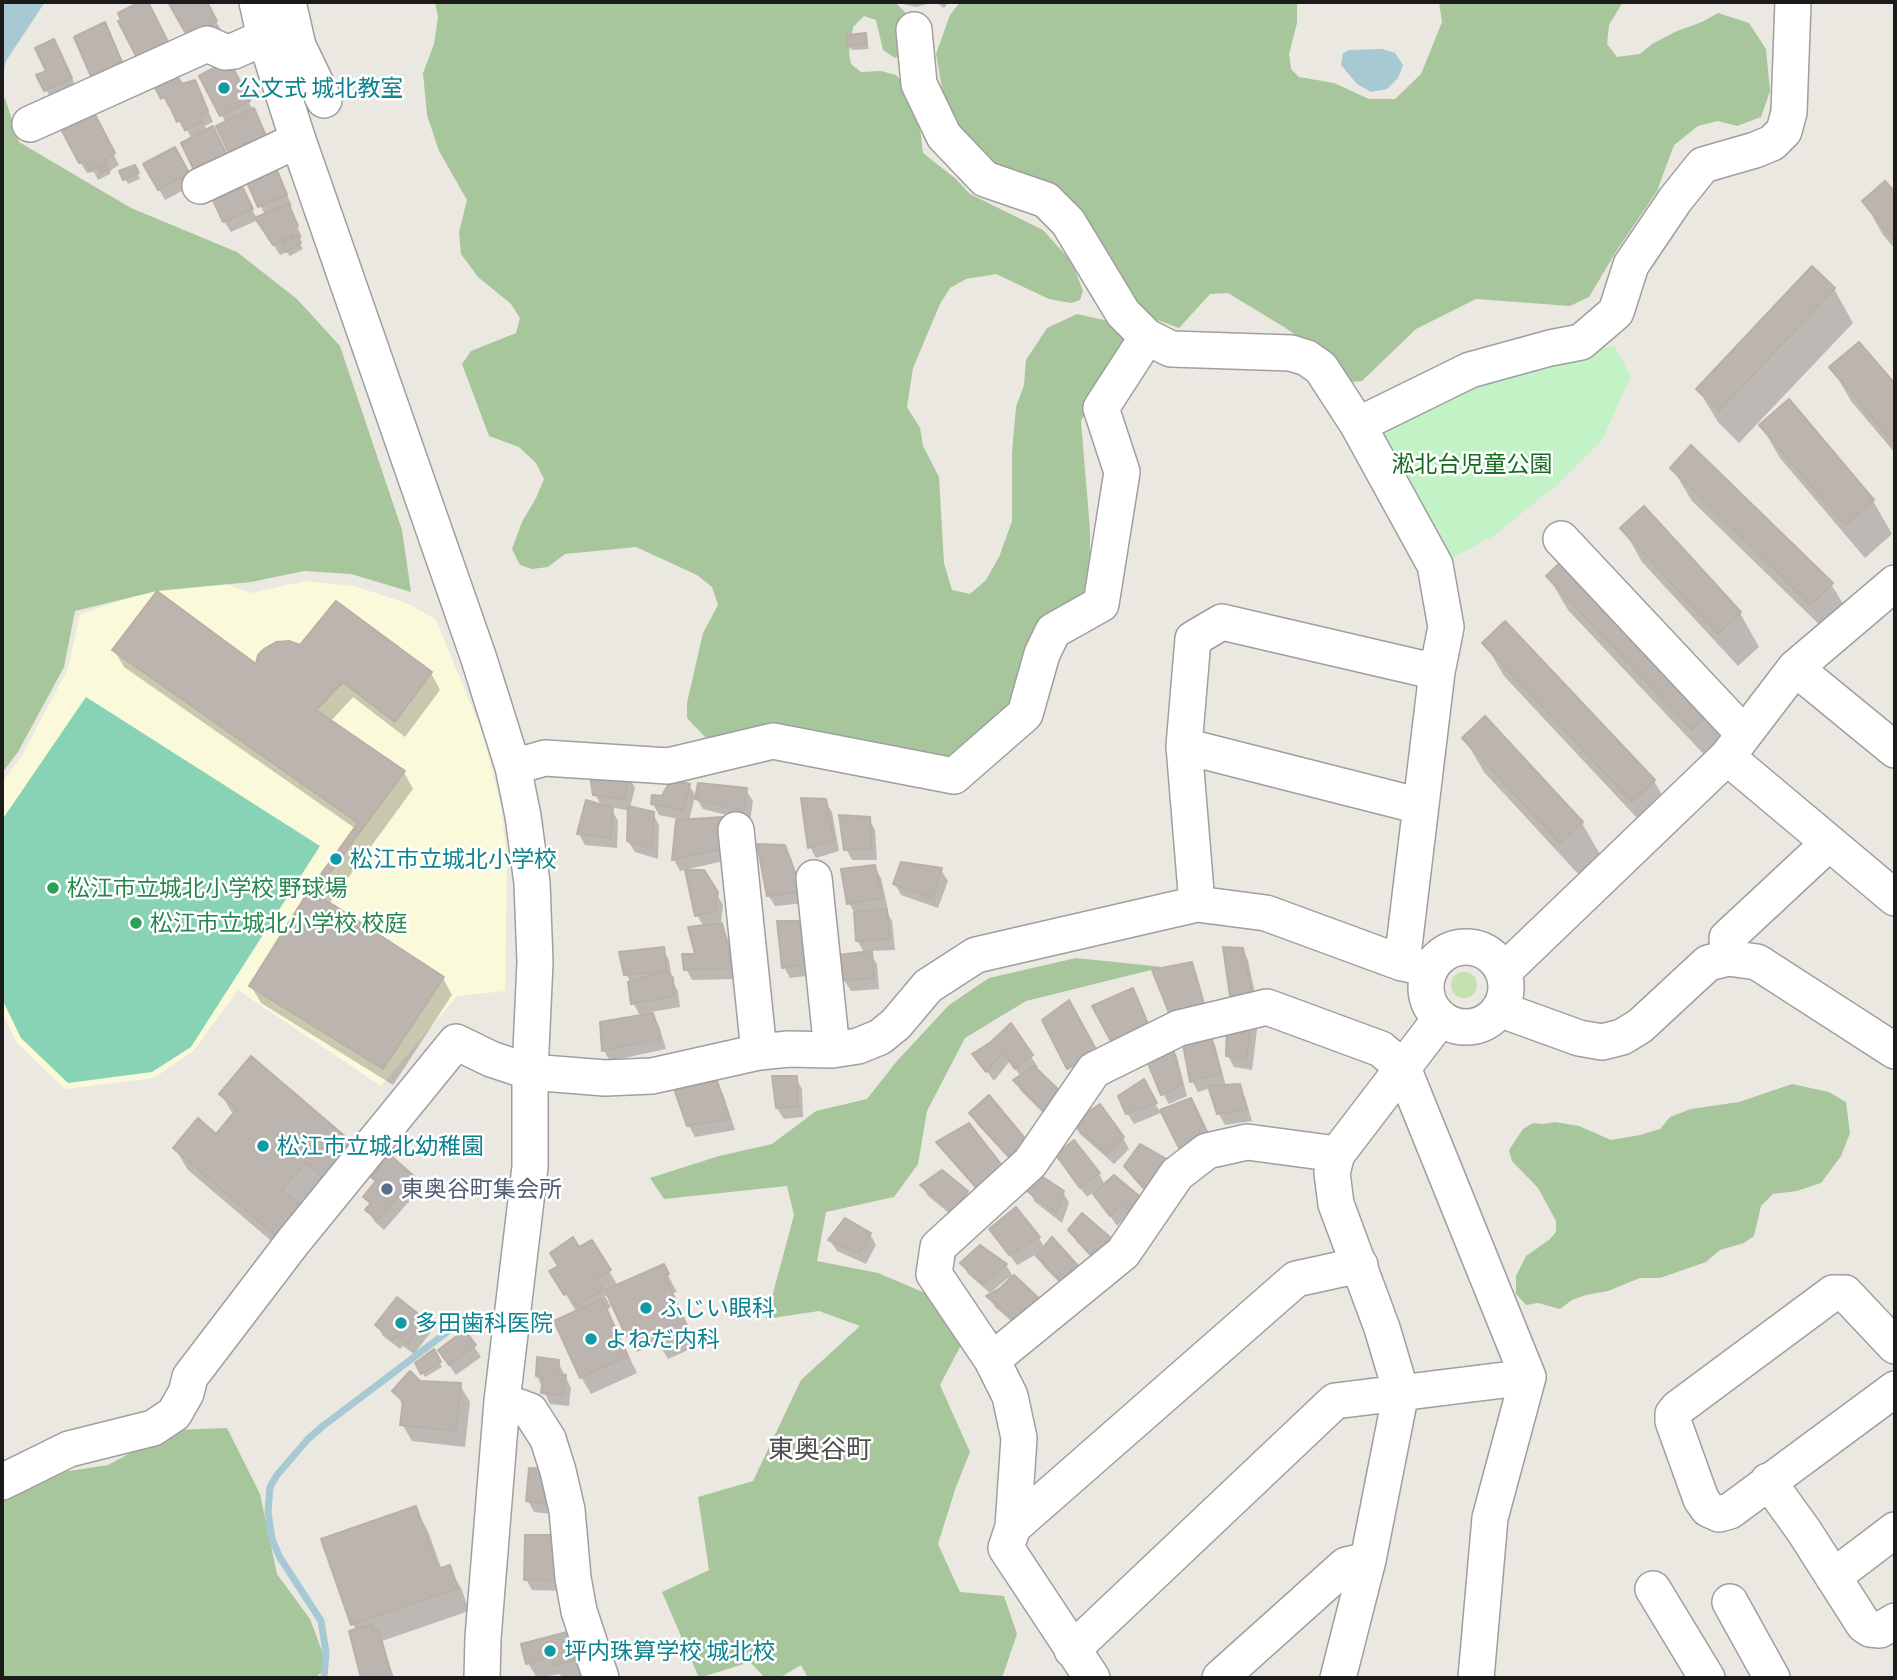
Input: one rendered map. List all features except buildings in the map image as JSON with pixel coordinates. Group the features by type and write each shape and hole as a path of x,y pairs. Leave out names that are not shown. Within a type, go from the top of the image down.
{"street":[{"path":"257,2 265,37 298,140 480,659 513,767 532,883 535,962 530,1072 530,1167 502,1401 482,1637 482,1678"},
{"path":"288,2 298,46 324,100"},
{"path":"1358,425 1470,370 1581,342 1616,312 1631,265 1675,200 1703,165 1772,143 1784,131 1789,112 1793,2"},
{"path":"2,1482 69,1449 153,1428 174,1414 186,1393 190,1377 221,1335 456,1042 491,1059 530,1072 605,1078 652,1076 759,1052 789,1049 832,1051 858,1046 880,1037 896,1024 928,986 976,955 1198,905 1266,913 1416,966 1437,959 1448,951 1474,947 1496,960 1503,972 1505,997 1499,1009 1490,1019 1478,1025 1465,1027 1441,1018 1432,1008 1426,982 1416,966 1420,806 1437,672 1446,627 1435,565 1358,425 1326,375 1307,358 1292,353 1171,349 1147,337 1123,313 1068,222 1046,200 985,179 944,136 919,84 914,30"},
{"path":"30,124 207,44 225,52 234,51 265,37"},
{"path":"200,186 298,140"},
{"path":"513,767 544,758 668,766 773,741 954,776 1025,714 1042,654 1053,631 1101,604 1122,472 1101,408 1147,337"},
{"path":"1561,539 1735,746 1829,843 1895,898"},
{"path":"1503,972 1735,746 1795,668 1892,590"},
{"path":"1198,905 1184,746 1194,639 1222,622 1437,672"},
{"path":"1795,668 1895,750"},
{"path":"1184,746 1420,806"},
{"path":"736,830 759,1052"},
{"path":"1728,958 1727,938 1829,843"},
{"path":"814,878 832,1051"},
{"path":"1499,1009 1578,1038 1602,1042 1622,1037 1640,1026 1708,963 1728,958 1757,962 1895,1051"},
{"path":"1092,1678 1006,1548 1013,1527 1019,1438 1010,1396 992,1360 934,1274 938,1247 1030,1163 1094,1070 1179,1028 1267,1007 1381,1049 1403,1068 1528,1377 1490,1518 1476,1678"},
{"path":"1338,1678 1368,1560 1401,1392 1360,1265 1336,1204 1332,1173 1337,1154 1441,1018"},
{"path":"992,1360 1123,1253 1177,1174 1207,1151 1247,1142 1337,1154"},
{"path":"1013,1527 1296,1279 1360,1265"},
{"path":"1895,1346 1845,1293 1833,1293 1678,1408 1673,1421 1702,1499 1709,1509 1719,1514 1730,1511 1895,1389"},
{"path":"1072,1650 1335,1401 1528,1377"},
{"path":"502,1401 530,1411 548,1440 566,1510 579,1611 601,1678"},
{"path":"1768,1481 1804,1531 1864,1625 1880,1630 1895,1621"},
{"path":"1833,1577 1895,1530"},
{"path":"1220,1678 1346,1565 1368,1560"},
{"path":"1653,1589 1707,1678"},
{"path":"1730,1602 1772,1678"}],"shaded area":[{"path":"435,2 895,2 908,15 906,51 895,58 883,50 876,20 864,16 853,27 849,54 851,64 861,72 881,71 896,75 906,85 918,111 923,153 956,179 970,194 1043,230 1072,262 1083,291 1080,300 1071,303 1049,299 996,274 966,279 950,288 940,304 913,368 907,407 920,428 923,446 939,477 944,563 952,590 970,594 986,580 999,557 1012,521 1012,453 1016,407 1024,385 1026,360 1047,328 1077,314 1113,322 1126,339 1081,421 1090,530 1090,586 1071,612 1022,696 967,750 939,762 706,738 687,718 687,703 703,633 718,605 712,587 697,575 636,547 565,554 548,567 532,569 520,565 512,549 522,522 544,479 536,463 519,447 489,436 462,364 471,351 516,333 520,318 511,304 478,277 461,254 459,232 467,200 439,151 427,115 423,73 434,44 438,17"},
{"path":"960,2 1297,2 1297,23 1289,54 1291,69 1299,77 1334,83 1369,99 1395,99 1421,74 1442,22 1439,2 1623,2 1609,25 1607,44 1617,57 1640,54 1652,44 1718,13 1749,23 1766,49 1770,91 1761,117 1737,126 1718,121 1698,126 1674,145 1657,191 1589,297 1570,306 1476,299 1416,329 1362,381 1352,382 1334,362 1228,293 1210,294 1179,328 1146,316 1113,273 978,163 946,110 936,54 950,15"},
{"path":"5,98 19,142 131,208 237,252 297,299 340,346 402,530 411,592 351,574 304,571 251,582 157,591 75,611 64,667 18,752 2,773 2,101"},
{"name":"松江市立城北小学校","path":"200,575 251,593 305,581 354,586 409,604 436,620 483,734 501,806 507,858 505,991 457,996 381,1086 238,990 194,1050 154,1078 65,1089 17,1043 2,1013 2,782 21,757 68,669 80,614"},
{"path":"1076,958 1163,967 1026,1001 965,1038 927,1111 918,1164 894,1197 826,1212 817,1261 878,1273 930,1295 961,1345 940,1385 970,1452 938,1544 960,1592 1004,1596 1017,1634 1002,1678 808,1678 801,1665 779,1678 765,1678 750,1662 699,1678 662,1592 709,1570 698,1497 753,1481 801,1380 860,1326 819,1311 766,1319 794,1215 787,1186 664,1199 650,1178 719,1156 772,1144 816,1111 867,1099 897,1061 949,1005 989,978"},
{"path":"1792,1084 1829,1092 1846,1102 1850,1133 1841,1156 1821,1183 1797,1191 1773,1194 1761,1206 1754,1236 1744,1243 1720,1250 1706,1262 1660,1278 1640,1278 1608,1291 1586,1295 1572,1300 1560,1309 1538,1303 1526,1305 1516,1294 1516,1276 1526,1256 1556,1232 1556,1221 1538,1188 1512,1161 1509,1150 1523,1129 1533,1123 1555,1122 1579,1126 1611,1140 1660,1129 1670,1117 1691,1109 1739,1102"},
{"path":"227,1428 260,1494 277,1574 310,1619 328,1667 315,1678 2,1678 2,1487 24,1478 108,1465 174,1430"}],"green space":[{"name":"淞北台児童公園","path":"1614,346 1631,376 1602,440 1553,488 1495,535 1444,562 1379,438 1381,429 1488,381"},
{"name":"松江市立城北小学校 校庭","path":"86,697 320,846 191,1047 152,1072 68,1083 21,1038 2,999 2,820"},
{"path":"1464,972 1473,976 1477,985 1473,994 1464,998 1455,994 1451,985 1455,976"}],"water":[{"path":"2,2 45,2 6,61 2,79"},
{"path":"1382,49 1395,53 1403,65 1398,78 1387,89 1371,92 1357,84 1341,65 1343,53 1349,50"}],"waterway":[{"path":"324,1678 326,1652 321,1621 279,1556 272,1539 268,1512 270,1487 308,1439 323,1426 471,1314"}],"place":[{"name":"公文式 城北教室","path":"224,88"},
{"name":"松江市立城北小学校","path":"336,859"},
{"name":"松江市立城北小学校 野球場","path":"53,888"},
{"name":"松江市立城北小学校 校庭","path":"136,923"},
{"name":"松江市立城北幼稚園","path":"263,1146"},
{"name":"東奥谷町集会所","path":"387,1189"},
{"name":"ふじい眼科","path":"646,1308"},
{"name":"多田歯科医院","path":"401,1323"},
{"name":"よねだ内科","path":"591,1339"},
{"name":"坪内珠算学校 城北校","path":"550,1651"}],"district":[{"name":"東奥谷町","path":"820,1449"}]}
